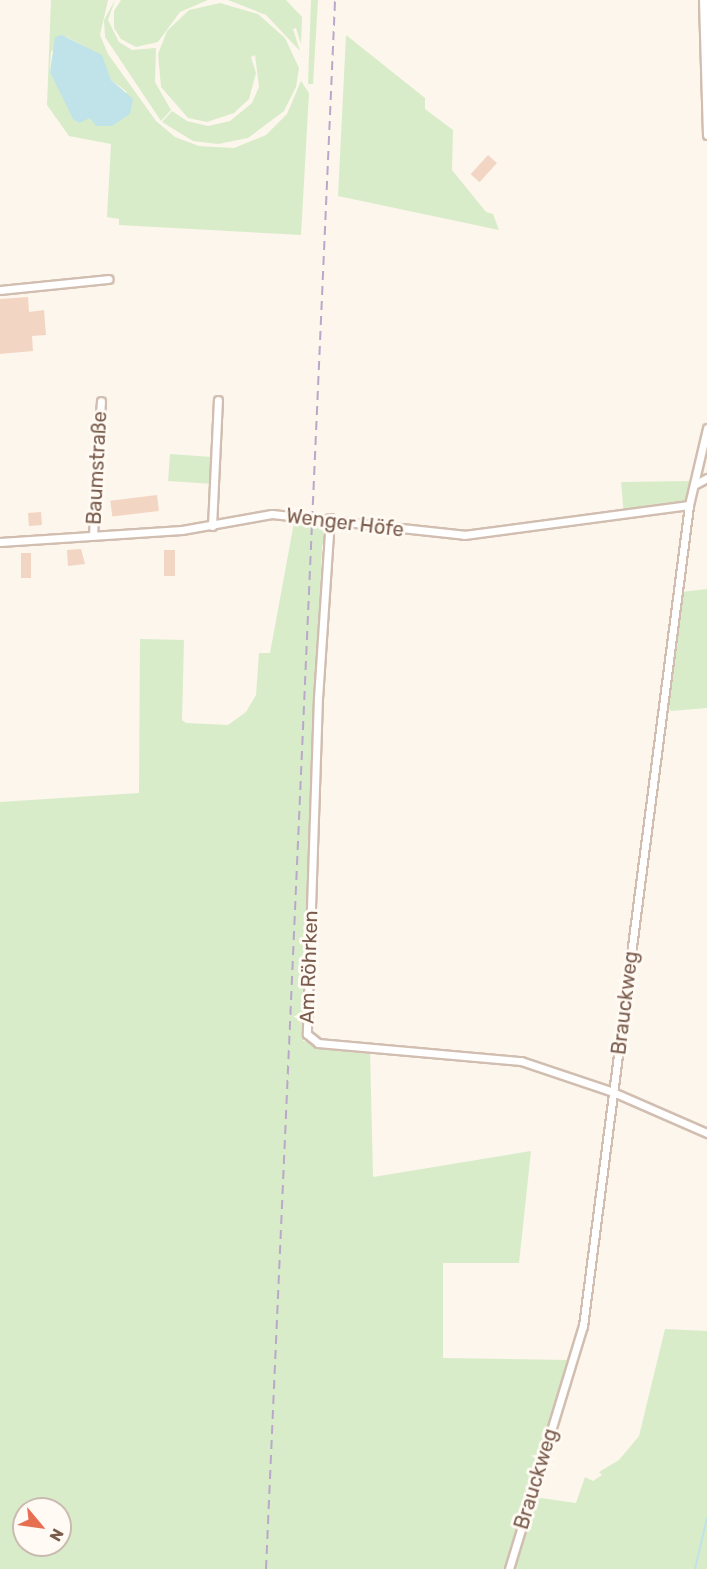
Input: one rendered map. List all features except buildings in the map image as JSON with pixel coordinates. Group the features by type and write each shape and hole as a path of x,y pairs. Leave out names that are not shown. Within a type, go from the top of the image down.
{"street":[{"path":"703,0 707,135"},
{"path":"0,290 108,279"},
{"path":"212,526 218,400"},
{"name":"Baumstraße","path":"93,535 101,401"},
{"name":"Brauckweg","path":"509,1569 583,1326 689,505 707,428"},
{"path":"694,485 707,478"},
{"name":"Wenger Höfe","path":"0,542 212,526 272,514 330,518 464,535 689,505"},
{"name":"Am Röhrken","path":"330,518 318,697 307,1034 318,1043 510,1058 613,1092 707,1133"}],"green space":[{"path":"51,0 108,0 100,35 108,54 156,121 175,137 199,146 234,148 266,135 287,114 301,81 309,93 301,235 119,225 119,219 107,217 111,144 69,136 47,105","holes":["67,37 84,46 111,80 127,92 81,121 50,72 51,52"]},
{"path":"115,0 108,20 119,42 132,50 156,48 155,82 171,110 161,121 105,37 104,20"},
{"path":"121,0 208,0 180,12 158,42 136,47 121,39 114,28 114,11"},
{"path":"228,0 286,0 302,17 301,44 296,28 293,29 300,51 266,15"},
{"path":"311,0 318,0 313,84 308,84"},
{"path":"220,3 258,14 285,38 299,68 296,87 284,111 248,138 218,144 193,141 162,122 172,111 187,121 208,126 230,121 252,103 259,87 255,55 251,57 256,73 249,99 234,113 207,122 188,118 161,87 158,54 167,31 189,10"},
{"path":"346,35 425,98 425,109 453,130 452,170 486,212 493,214 499,230 338,196"},
{"path":"170,454 212,457 210,484 168,481"},
{"path":"692,481 687,502 624,515 621,482"},
{"path":"295,517 328,524 322,547 303,1041 370,1049 373,1177 531,1151 519,1263 443,1263 443,1358 568,1360 504,1569 0,1569 0,802 139,793 140,639 184,640 182,720 186,723 228,725 246,712 256,695 259,653 270,653"},
{"path":"707,589 707,708 671,711 666,705 682,592"},
{"path":"665,1329 707,1331 707,1569 512,1569 534,1497 576,1503 585,1477 593,1481 602,1475 599,1472 619,1460 639,1436"}],"water":[{"path":"62,35 102,55 111,80 133,99 130,114 112,126 96,126 90,118 79,123 73,119 50,72 55,37"}],"waterway":[{"path":"695,1569 707,1518"}],"railway":[{"path":"266,1569 335,0"}]}
